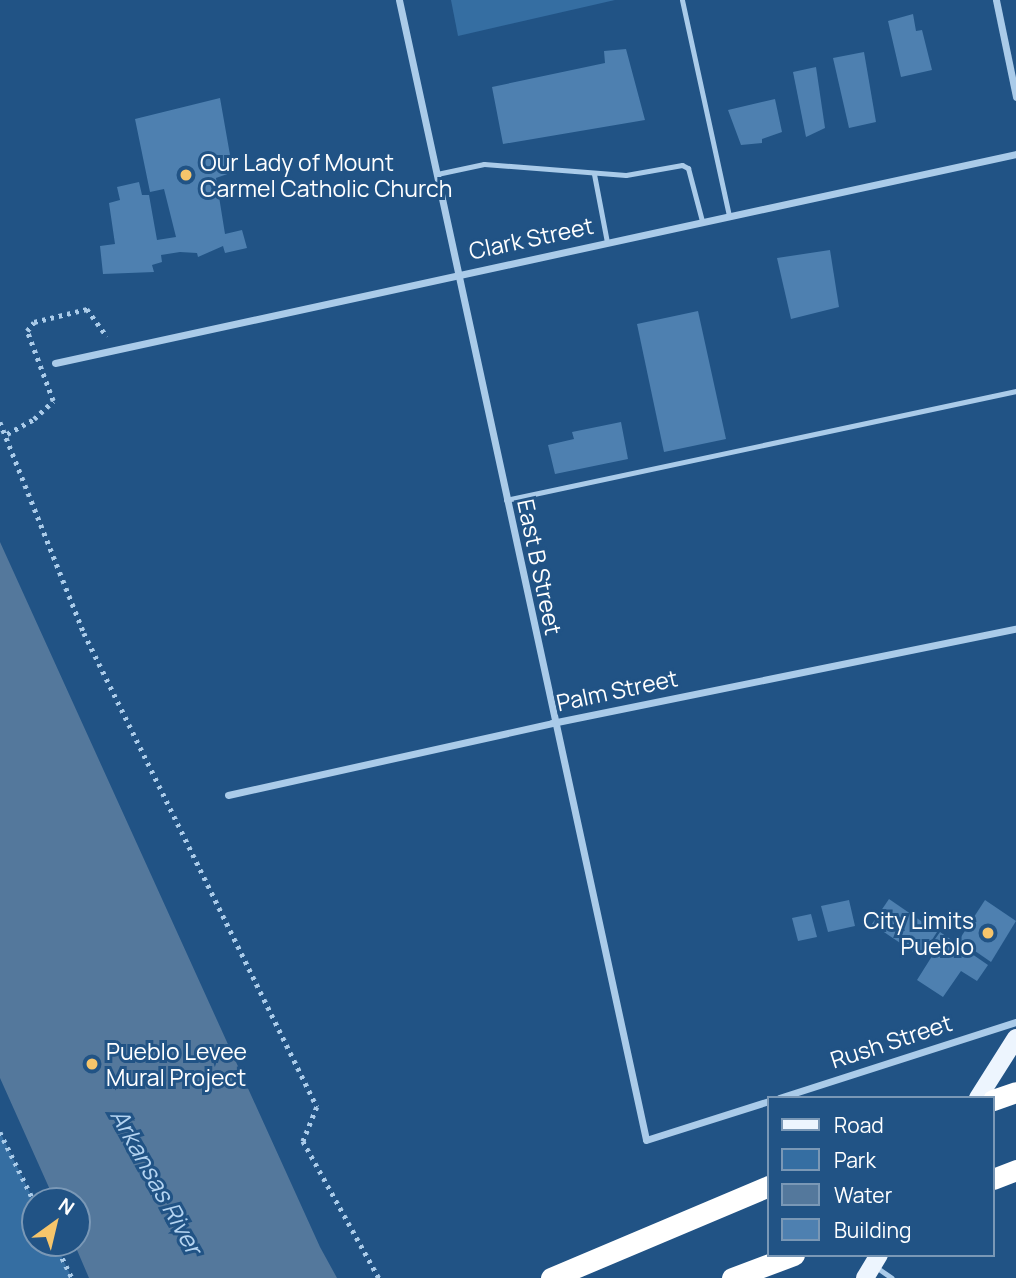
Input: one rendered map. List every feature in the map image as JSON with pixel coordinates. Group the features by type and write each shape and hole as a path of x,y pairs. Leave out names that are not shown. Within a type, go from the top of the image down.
{"highway":[{"path":"995,1099 1016,1092"},
{"path":"995,1178 1016,1170"},
{"path":"551,1278 768,1186"},
{"path":"741,1275 789,1257"}],"main road":[{"path":"979,1096 1016,1038"}],"street":[{"name":"East B Street","path":"399,0 459,273 552,723 646,1140 768,1101"},
{"path":"996,0 1016,97"},
{"name":"Clark Street","path":"55,363 1016,154"},
{"name":"Palm Street","path":"228,795 552,723 1016,629"},
{"name":"Rush Street","path":"785,1096 1016,1022"}],"lane":[{"path":"682,0 729,216"},
{"path":"437,174 484,164 626,175 685,166 702,221"},
{"path":"594,174 607,242"},
{"path":"506,500 1016,391"},
{"path":"872,1266 891,1278"}],"path":[{"path":"0,422 84,634 317,1107 303,1141 379,1278"},
{"path":"0,1132 27,1187"},
{"path":"62,1257 72,1278"}],"green space":[{"path":"451,0 615,0 458,36"},
{"path":"0,1132 27,1187 21,1187 21,1257 62,1257 72,1278 0,1278"}],"water":[{"name":"Arkansas River","path":"0,542 320,1247 337,1278 89,1278 80,1257 91,1257 91,1187 49,1187 0,1078"}],"building":[{"path":"913,14 916,31 922,30 932,70 901,77 888,21"},
{"path":"626,49 645,120 503,144 492,87 605,63 604,51"},
{"path":"864,52 876,122 849,128 833,58"},
{"path":"816,67 825,128 806,137 793,72"},
{"name":"Our Lady of Mount Carmel Catholic Church","path":"220,98 233,172 216,178 225,234 242,230 247,248 225,253 223,246 198,257 197,253 180,252 161,255 162,262 152,265 154,272 103,274 100,246 115,244 109,203 120,200 117,187 139,182 142,195 149,195 157,240 176,237 164,189 150,192 135,119"},
{"path":"775,99 782,132 762,139 762,143 741,145 728,110"},
{"path":"830,250 839,307 791,319 777,258"},
{"path":"698,311 726,439 664,452 637,324"},
{"path":"621,422 628,459 555,474 548,445 574,439 572,432"},
{"path":"889,899 937,932 921,957 872,924"},
{"path":"849,900 855,926 828,932 821,906"},
{"path":"985,900 1016,921 991,962 959,940"},
{"path":"811,914 817,937 798,941 792,918"},
{"path":"940,932 988,965 977,981 961,971 943,997 917,980 934,953 928,949"}],"place":[{"name":"Our Lady of Mount Carmel Catholic Church","path":"186,175"},
{"name":"City Limits Pueblo","path":"988,933"},
{"name":"Pueblo Levee Mural Project","path":"92,1064"}]}
